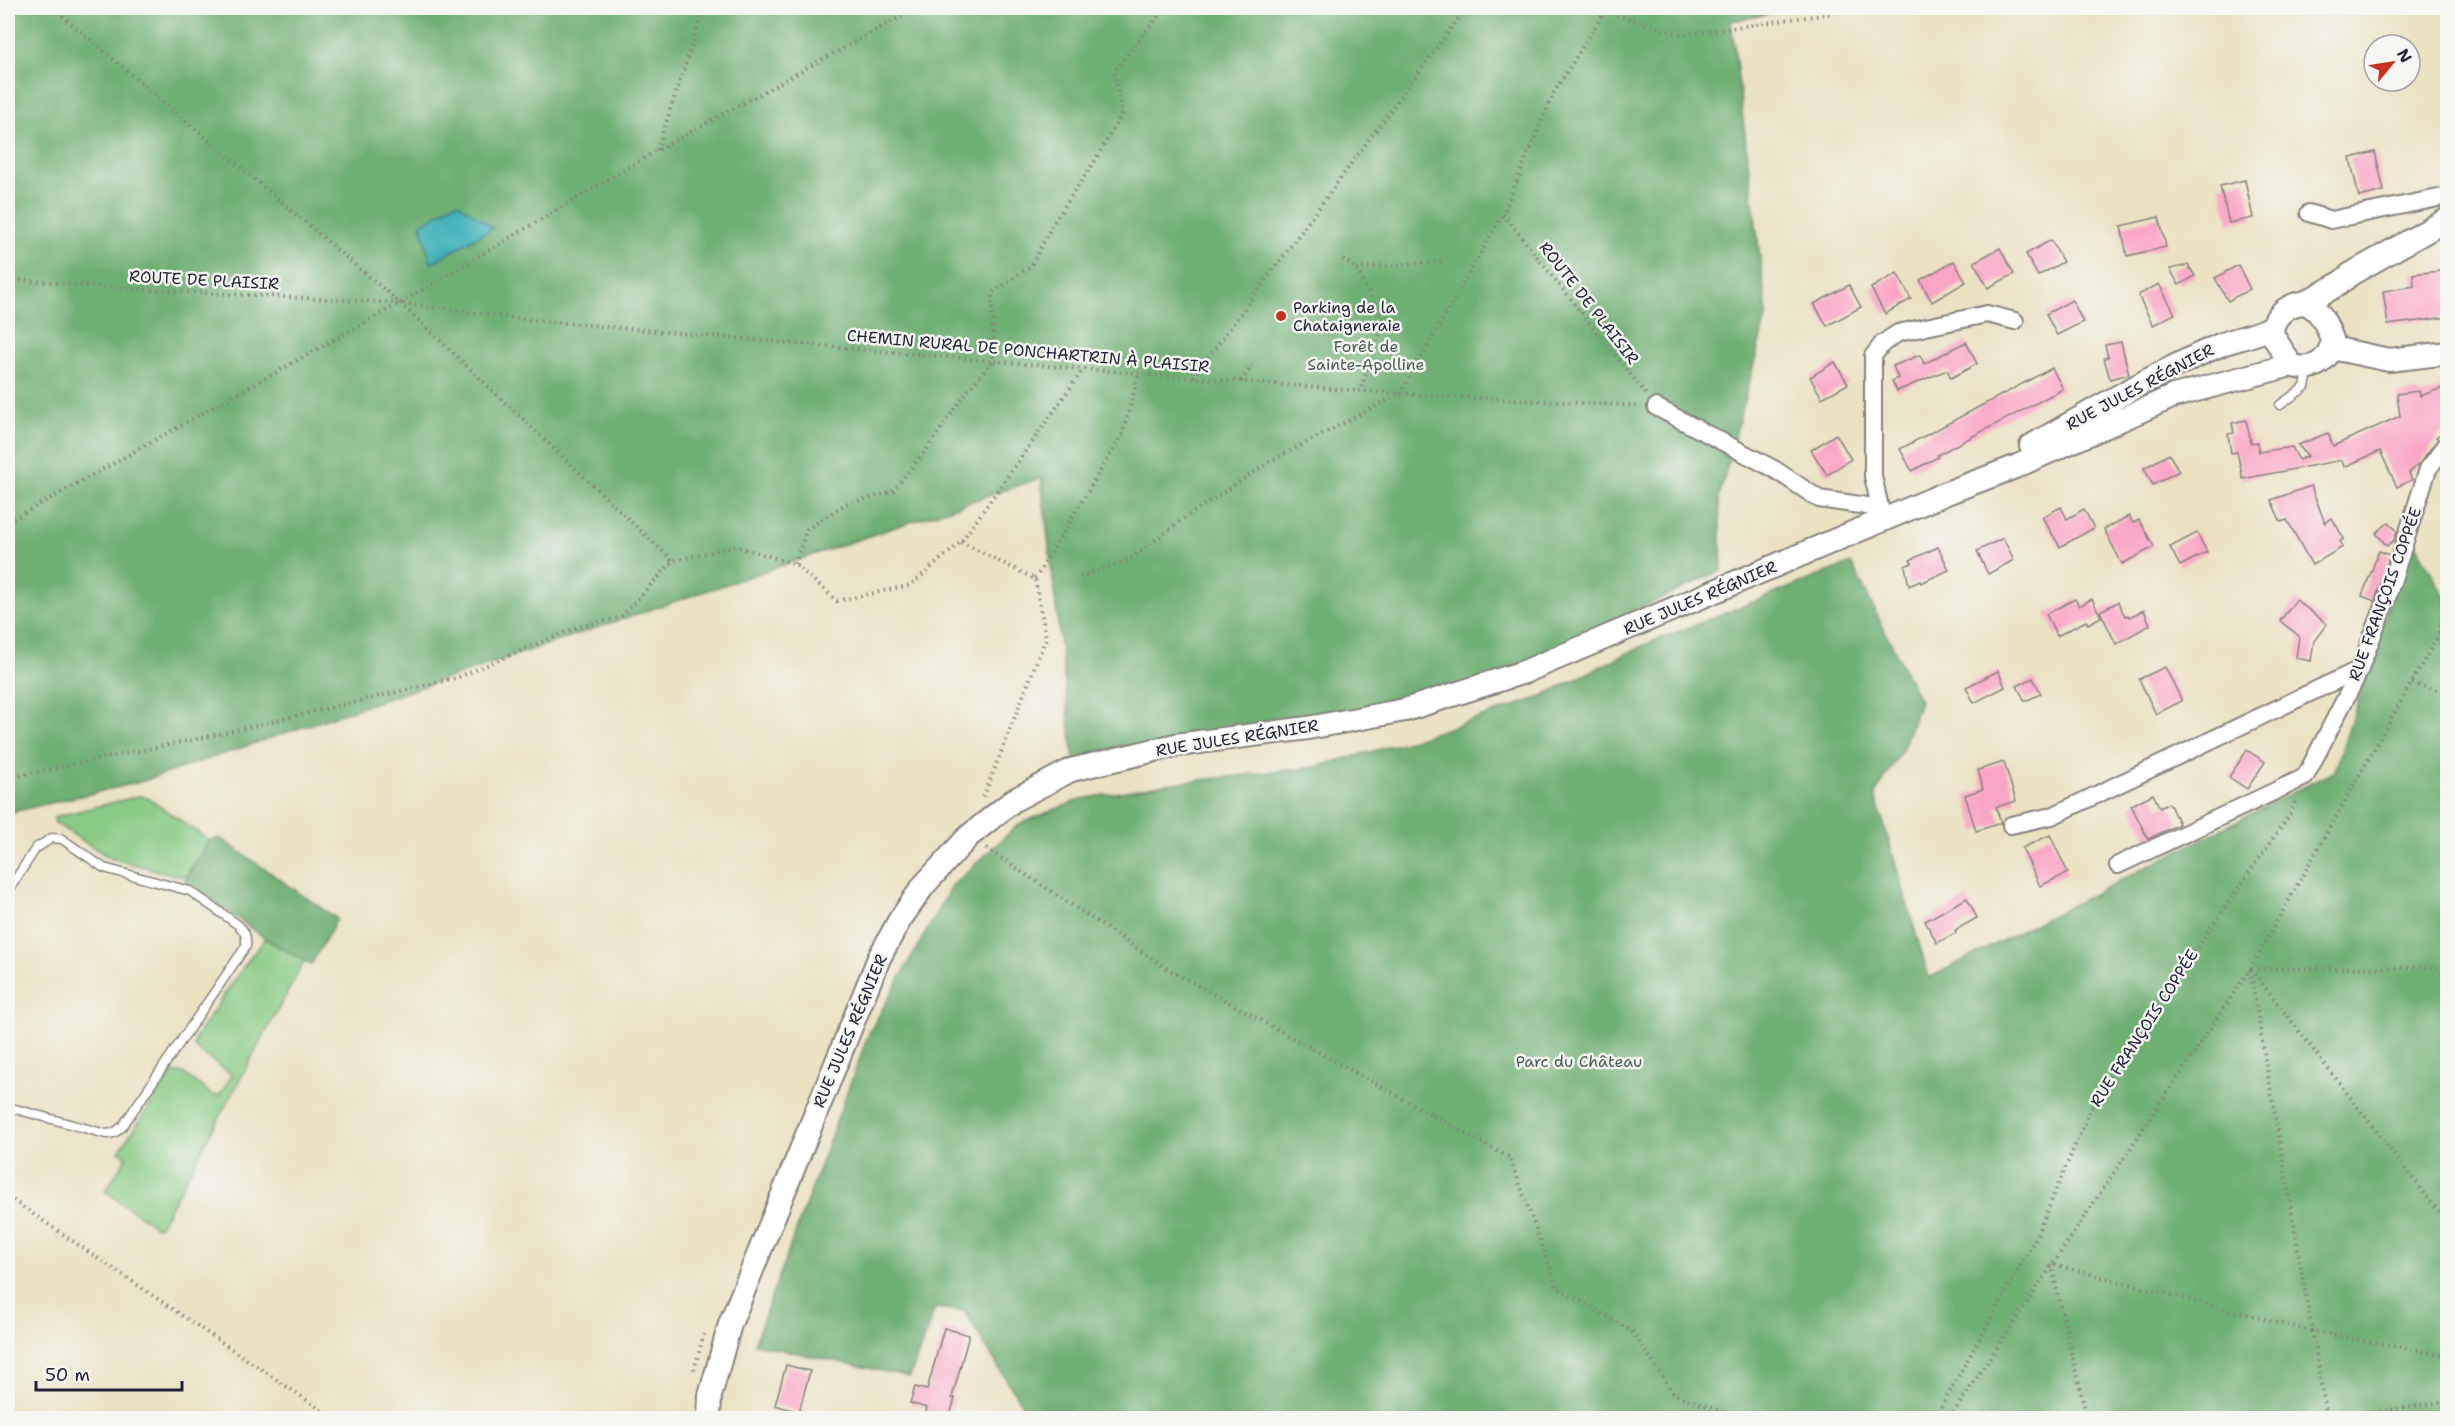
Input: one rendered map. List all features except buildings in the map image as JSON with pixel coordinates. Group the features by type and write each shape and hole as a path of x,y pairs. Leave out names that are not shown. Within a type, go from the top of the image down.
{"street":[{"path":"2309,213 2331,220 2448,196"},
{"path":"2304,303 2448,219"},
{"path":"2326,325 2339,284"},
{"path":"2295,303 2313,306 2326,325 2332,339 2332,348 2328,357 2320,364 2300,367 2272,334 2272,327 2282,311 2295,303"},
{"path":"1656,407 1774,469 1819,499 1881,514 1873,476 1873,356 1883,343 1898,333 1988,314 2015,321"},
{"name":"RUE JULES RÉGNIER","path":"1949,492 2164,372 2222,344 2257,335 2272,327"},
{"path":"2332,348 2389,360 2448,353"},
{"name":"RUE JULES RÉGNIER","path":"710,1419 710,1396 730,1324 879,958 899,921 924,885 969,836 1014,800 1071,770 1176,745 1308,728 1405,710 1524,672 1881,514 2015,467 2174,396 2300,367"},
{"name":"RUE FRANÇOIS COPPÉE","path":"2305,777 2360,669 2385,604 2428,469 2448,443"},
{"path":"2011,825 2052,816 2360,669"},
{"path":"2118,865 2305,777"}],"lane":[{"path":"2280,405 2305,387 2300,367"},
{"path":"8,891 36,848 52,838 62,839 104,868 189,891 237,924 244,930 247,938 246,946 122,1127 114,1133 106,1134 8,1107"}],"path":[{"path":"53,8 400,303 673,561"},
{"path":"656,151 704,8"},
{"path":"8,522 400,303 656,151 916,8"},
{"path":"795,564 807,529 845,504 892,492 927,449 967,391 993,361 992,293 1031,266 1054,222 1096,159 1122,114 1114,71 1165,8"},
{"path":"1193,378 1466,8"},
{"path":"1080,577 1130,559 1189,515 1271,461 1400,394 1503,214 1553,94 1604,9 1682,35 1869,8"},
{"name":"ROUTE DE PLAISIR","path":"1503,214 1656,407"},
{"path":"1343,259 1356,268 1384,322 1360,391"},
{"path":"1356,268 1444,261"},
{"name":"ROUTE DE PLAISIR","path":"8,279 134,289 400,303"},
{"name":"CHEMIN RURAL DE PONCHARTRIN À PLAISIR","path":"400,303 531,320 1139,374 1400,394 1656,407"},
{"path":"1241,381 1252,366"},
{"path":"8,778 211,736 456,678 574,628 621,617 673,561 735,546 795,564 837,601 911,585 961,542 1083,369"},
{"path":"989,800 980,805 1046,638 1035,579 1122,435 1139,374"},
{"path":"961,542 1035,579"},
{"path":"1950,1419 2051,1264 2250,969 2439,634 2448,590"},
{"path":"2439,634 2448,684"},
{"path":"2412,682 2448,693"},
{"name":"RUE FRANÇOIS COPPÉE","path":"1935,1419 2036,1237 2090,1110 2129,1046 2290,814 2305,777"},
{"path":"969,836 1168,969 1510,1158 1557,1287 1632,1331 1674,1394 1739,1419"},
{"path":"2250,969 2448,968"},
{"path":"2250,969 2448,1224"},
{"path":"2250,969 2328,1419"},
{"path":"8,1197 333,1419"},
{"path":"2051,1264 2312,1331 2448,1356"},
{"path":"2051,1264 2087,1419"},
{"path":"693,1373 705,1332"},
{"path":"2337,1419 2448,1401"}],"green space":[{"name":"Forêt de Sainte-Apolline","path":"8,8 1803,8 1731,21 1767,314 1719,497 1722,570 1487,680 1345,719 1076,779 1041,478 140,782 8,813"},
{"name":"Parc du Château","path":"2411,535 2447,601 2447,1418 1030,1418 964,1311 935,1308 910,1377 754,1344 869,1033 951,887 1019,824 1081,799 1166,784 1315,767 1413,740 1538,698 1642,646 1851,563 1920,701 1903,748 1875,794 1929,978 2335,771"},
{"path":"139,796 148,798 210,841 186,876 182,877 110,858 55,823 54,817"},
{"path":"220,838 337,919 311,965 266,939 185,880 210,841"},
{"path":"266,939 305,960 160,1226 156,1227 105,1191 127,1157 119,1151 172,1073 183,1073 214,1096 220,1095 232,1075 197,1050 194,1046 195,1038 251,956"}],"water":[{"path":"457,202 493,228 431,263 421,224"}],"place":[{"name":"Parking de la Chataigneraie","path":"1281,316"}]}
